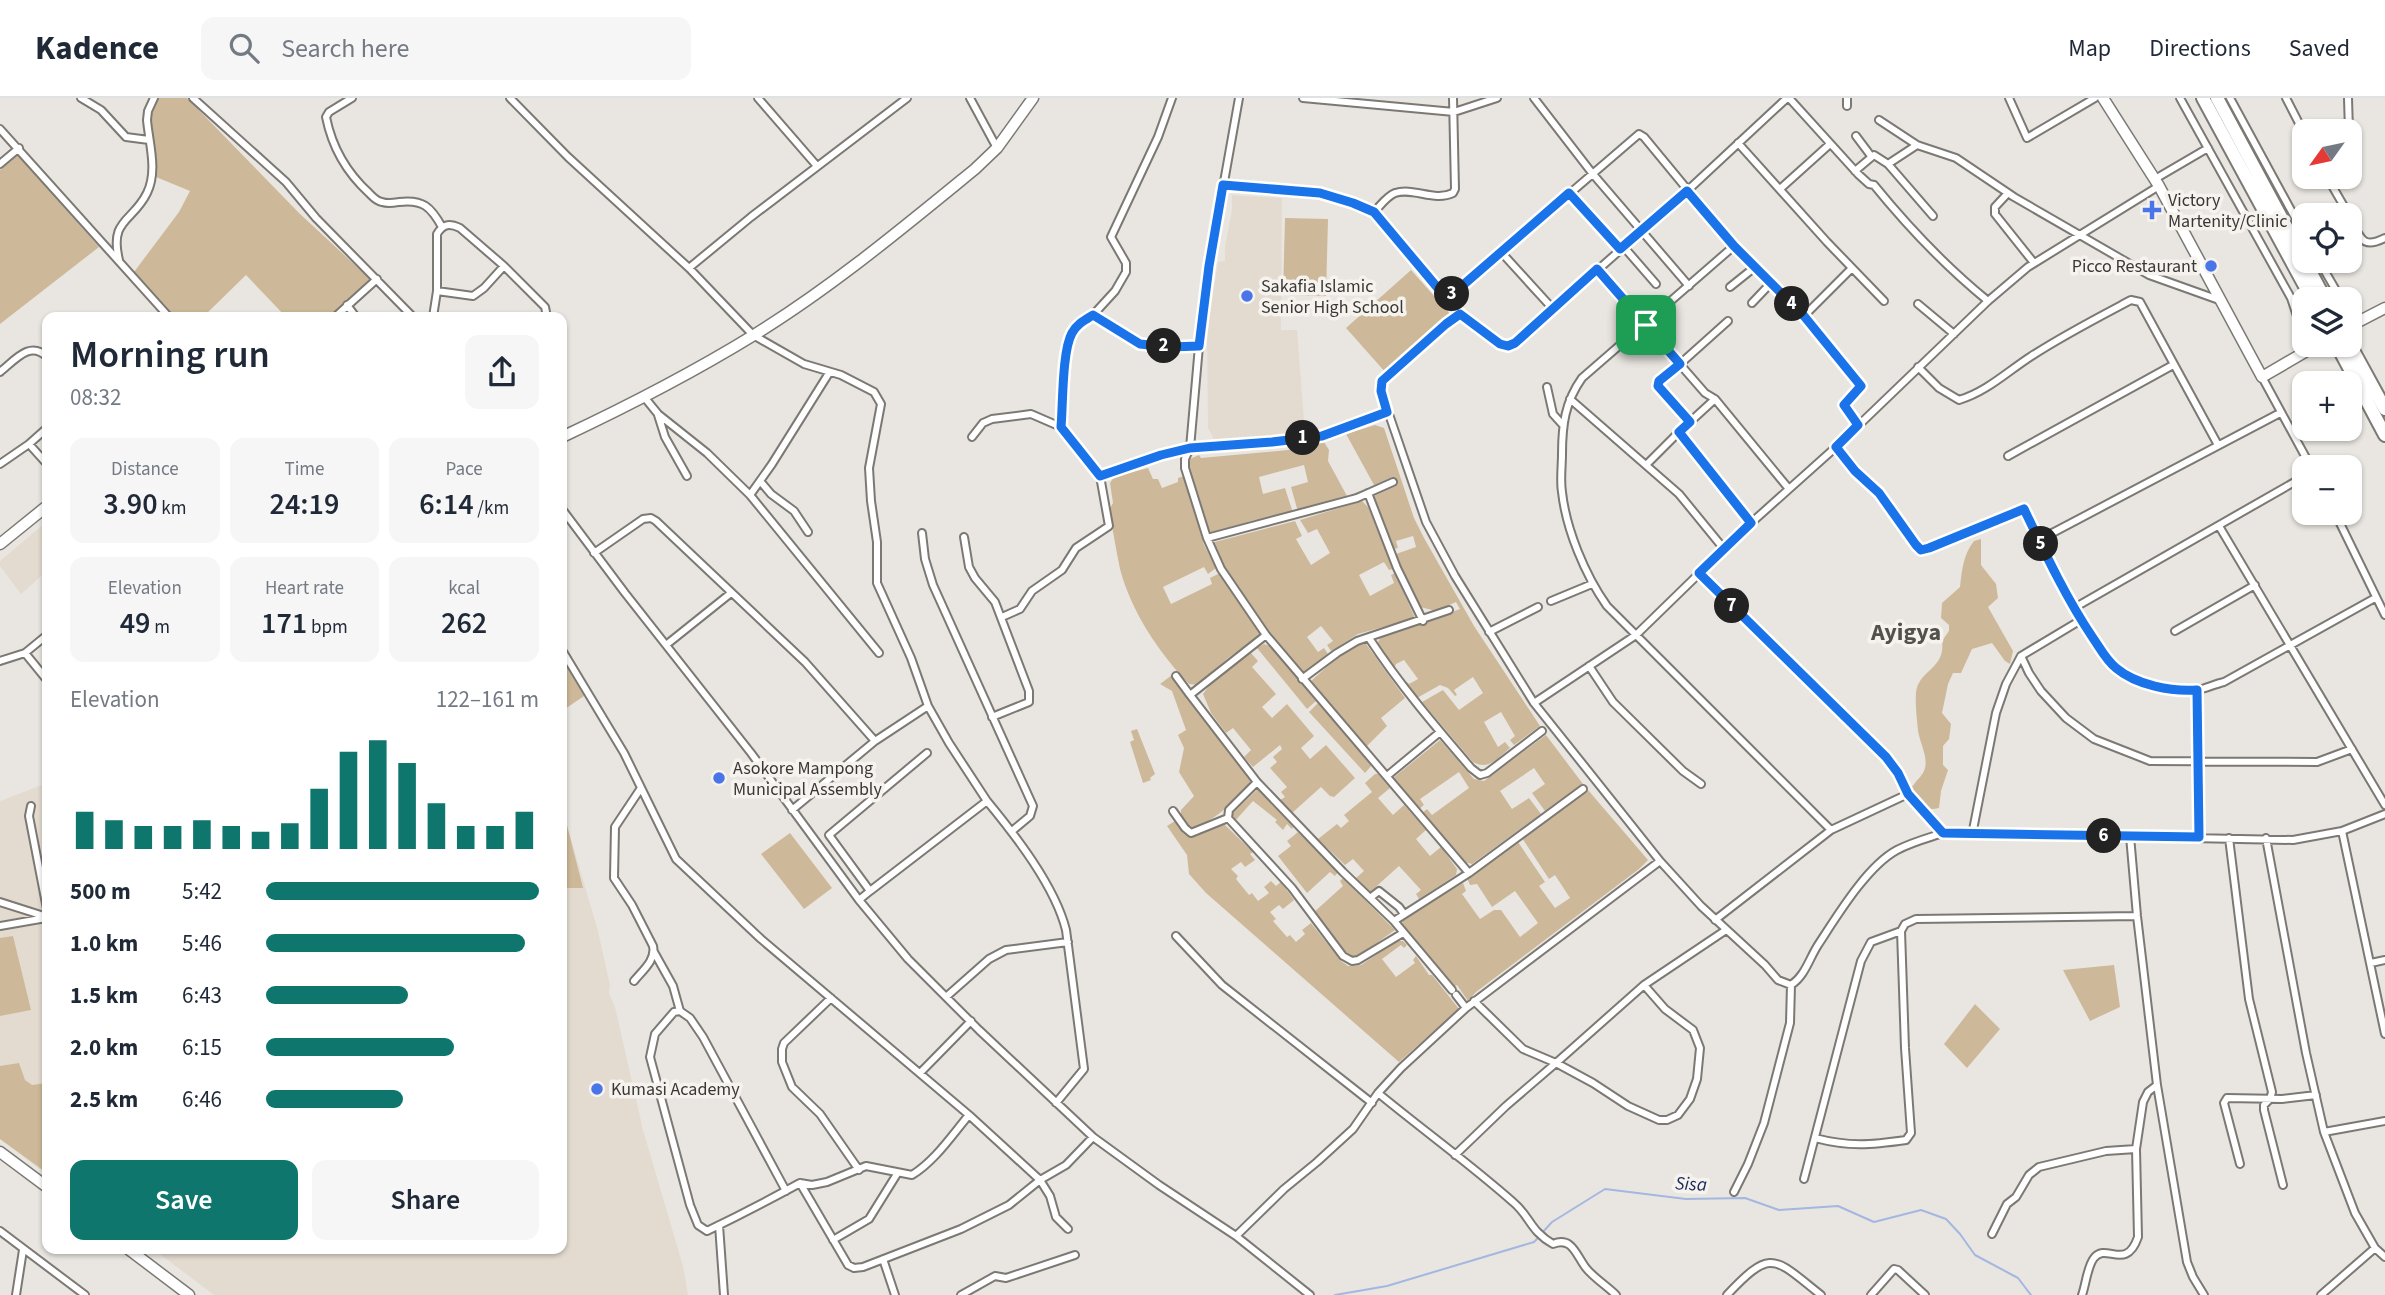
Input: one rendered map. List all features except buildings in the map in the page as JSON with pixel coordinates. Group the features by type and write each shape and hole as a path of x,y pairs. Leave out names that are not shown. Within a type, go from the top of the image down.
{"highway":[{"path":"2203,98 2305,287"},
{"path":"2217,98 2319,287"},
{"path":"2343,357 2385,435"},
{"path":"2357,357 2384,405"}],"street":[{"path":"81,98 101,110 126,137 149,140"},
{"path":"120,262 116,235 147,194 152,178 148,111 154,98"},
{"path":"193,98 286,182 316,218 408,312"},
{"path":"352,98 329,112 326,117 342,164 355,181 377,201 385,204 410,200 418,202 433,211 442,227"},
{"path":"510,98 568,158 689,268 753,335 804,364 865,386 874,392 881,404 869,468 877,542 877,583 911,657 928,706 949,744 1012,831 1062,913 1084,1069 1056,1103"},
{"path":"758,98 817,166"},
{"path":"689,268 907,98"},
{"path":"970,98 997,148"},
{"path":"567,435 645,398 753,335 821,289 965,177 997,148 1032,98"},
{"path":"1061,427 1066,349 1071,334 1077,325 1093,315 1115,291 1126,272 1126,263 1111,237 1157,138 1172,98"},
{"path":"1239,98 1209,266 1190,448 1185,459 1185,468 1206,538 1221,569 1266,635 1469,873"},
{"path":"1303,98 1454,112 1497,98"},
{"path":"1374,212 1394,193 1437,197 1452,193 1455,189 1453,98"},
{"path":"1534,98 1592,173 1689,286"},
{"path":"1223,185 1320,193 1374,212 1460,314 1500,344 1508,346 1515,343 1687,191 1788,98 1855,171 1869,184 1874,185 1912,231 1952,272 1988,301"},
{"path":"2009,98 2027,138 2095,98"},
{"path":"2103,98 2157,182 2304,455"},
{"path":"2180,98 2292,301"},
{"path":"2230,98 2292,212"},
{"path":"2286,98 2297,119"},
{"path":"2348,98 2348,119"},
{"path":"1879,120 1917,145 1956,158 2008,193 2149,275 2219,299"},
{"path":"0,129 165,312"},
{"path":"1447,299 1639,134 1734,246 1804,316 1861,386 1844,405 1858,425"},
{"path":"1856,136 1871,156"},
{"path":"1738,143 1884,300"},
{"path":"1780,189 1830,144"},
{"path":"1888,164 1917,145"},
{"path":"0,164 19,148"},
{"path":"1534,703 1636,635 1988,301 2034,263 2208,148"},
{"path":"1855,171 1871,156 1876,155 1888,164 1933,216"},
{"path":"1569,193 1656,284"},
{"path":"2008,193 1995,207 1995,214 2034,263"},
{"path":"434,312 437,291 437,234 442,227 451,224 460,228 504,266 545,307 546,312"},
{"path":"2362,238 2372,244 2385,238"},
{"path":"1734,246 1583,378 1570,398 1562,424 1562,492 1575,544 1592,584 1607,606 1831,830"},
{"path":"1502,253 1552,309"},
{"path":"437,291 472,296 484,288 504,266"},
{"path":"1730,287 1755,267"},
{"path":"1804,316 1852,268"},
{"path":"1597,269 1709,397 1714,399 1789,489"},
{"path":"340,312 377,278"},
{"path":"1752,303 1771,283"},
{"path":"1918,367 1939,388 1959,400 1974,395 2031,356 2131,300 2140,302 2218,445"},
{"path":"1918,304 1954,334"},
{"path":"347,305 352,312"},
{"path":"2362,318 2385,308"},
{"path":"1460,314 1382,381 1381,391 1387,412 1426,522 1455,576 1534,703 1660,861 1715,920 1765,965 1777,980 1791,985"},
{"path":"1093,315 1140,344 1199,346"},
{"path":"1690,422 1658,386 1659,381 1728,321"},
{"path":"0,372 25,352 32,349 42,352"},
{"path":"2262,377 2292,357"},
{"path":"2008,456 2173,365"},
{"path":"750,495 829,373"},
{"path":"1547,387 1553,414 1562,424"},
{"path":"645,398 658,414 707,453 750,495 879,653"},
{"path":"1570,398 1679,494 1724,549"},
{"path":"1646,465 1714,399"},
{"path":"1100,476 1190,448 1322,436 1387,412"},
{"path":"2039,540 2280,413"},
{"path":"658,414 665,437 687,476"},
{"path":"972,437 983,424 992,419 1019,415 1031,414 1061,427 1100,476 1109,526 1076,548 1062,570 1032,591 1020,609 1002,617"},
{"path":"0,464 42,432"},
{"path":"1679,432 1751,523"},
{"path":"29,444 42,458"},
{"path":"1836,447 1855,471 1879,493 1921,550 2024,509 2074,608 2108,660 2117,670 2157,687 2186,691 2224,681 2375,598"},
{"path":"760,481 771,494 794,511 808,532"},
{"path":"1206,538 1368,494 1393,482"},
{"path":"2074,608 2292,484"},
{"path":"1368,494 1397,568 1423,621"},
{"path":"0,544 42,510"},
{"path":"567,516 751,753 859,900 908,959 1093,1137 1236,1236 1310,1295"},
{"path":"594,553 643,519 651,518 805,662 875,741"},
{"path":"2341,525 2385,615"},
{"path":"2219,526 2385,805"},
{"path":"922,533 925,559 933,585 1032,806 1030,816 1012,831"},
{"path":"964,537 969,567 995,602 1002,617 1030,699 1029,702 992,717"},
{"path":"1699,573 1886,757 1898,773 1908,794 1943,833"},
{"path":"1550,601 1592,584"},
{"path":"2175,631 2255,585"},
{"path":"666,645 731,593"},
{"path":"1489,632 1538,607"},
{"path":"1303,679 1357,641 1423,621 1449,610"},
{"path":"1972,835 1996,713 2006,684 2021,656 2081,620"},
{"path":"1190,695 1266,635"},
{"path":"1369,638 1392,672 1440,732 1480,775 1487,773 1542,731"},
{"path":"0,661 25,653 42,639"},
{"path":"25,653 42,674"},
{"path":"2021,656 2041,691 2066,718 2094,739 2150,761 2317,762 2352,749"},
{"path":"567,658 613,733 667,844 685,869 761,939 969,1115 1040,1180 1050,1196 1056,1217 1068,1229"},
{"path":"1589,667 1613,702 1683,771 1702,784"},
{"path":"1177,676 1257,782 1394,921 1466,1008"},
{"path":"2197,690 2199,837"},
{"path":"792,810 875,741 928,706"},
{"path":"1387,776 1440,732"},
{"path":"817,845 927,753"},
{"path":"1257,782 1229,810 1228,818 1292,888 1343,956 1348,960 1358,960 1404,933"},
{"path":"641,788 615,827 614,878 632,905 654,953 668,973 680,1011 690,1018 703,1037 786,1191"},
{"path":"1394,921 1469,873 1583,789"},
{"path":"1715,920 1831,830 1908,794"},
{"path":"859,900 987,800"},
{"path":"31,806 29,816 42,883"},
{"path":"1172,811 1191,833 1228,818"},
{"path":"1791,985 1805,970 1843,907 1882,861 1896,850 1943,833 2293,840 2342,831 2385,814"},
{"path":"2342,831 2385,1034"},
{"path":"829,835 870,891"},
{"path":"2130,836 2157,1085 2187,1262 2204,1295"},
{"path":"2229,838 2249,999 2272,1092 2264,1110 2283,1185"},
{"path":"2266,838 2306,1054 2324,1132 2355,1213 2375,1248 2385,1257"},
{"path":"1236,1236 1284,1189 1344,1138 1378,1093 1466,1008 1660,861"},
{"path":"1370,898 1379,891 1404,914"},
{"path":"0,902 42,916"},
{"path":"1815,1138 1840,1145 1866,1146 1909,1138 1911,1133 1901,931 1905,924 1916,919 2137,916"},
{"path":"0,926 42,919"},
{"path":"1455,1156 1506,1106 1644,985 1726,930"},
{"path":"1804,1179 1866,949 1879,937 1901,931"},
{"path":"1175,936 1222,985 1372,1103"},
{"path":"946,997 989,959 1006,950 1068,942"},
{"path":"635,981 654,953"},
{"path":"2371,963 2385,960"},
{"path":"1475,1001 1523,1048 1593,1083 1628,1106 1659,1120 1667,1120 1678,1115 1690,1099 1697,1079 1700,1048 1693,1030 1665,1009 1644,985"},
{"path":"1734,1192 1764,1123 1790,1023 1791,985"},
{"path":"831,998 784,1043 782,1062 792,1087 820,1114 859,1170"},
{"path":"680,1011 674,1012 655,1034 650,1057 694,1215 698,1225 707,1231 800,1183 812,1185 827,1182 866,1166 912,1175 920,1170 969,1115"},
{"path":"920,1073 971,1021"},
{"path":"2082,1295 2096,1255 2128,1254 2134,1248 2138,1237 2136,1149 2143,1102 2148,1091 2157,1085"},
{"path":"1378,1093 1516,1204 1534,1231 1544,1239 1553,1244 1566,1242 1575,1249 1586,1268 1616,1295"},
{"path":"2239,1164 2231,1138 2225,1100 2230,1097 2270,1099 2316,1095"},
{"path":"2324,1132 2385,1121"},
{"path":"800,1183 848,1265 854,1268 961,1229 1009,1205 1040,1180 1066,1166 1093,1137"},
{"path":"1992,1234 2007,1204 2016,1197 2029,1175 2039,1167 2106,1151 2136,1149"},
{"path":"0,1152 42,1183"},
{"path":"833,1240 869,1219 897,1174"},
{"path":"719,1225 724,1295"},
{"path":"0,1231 85,1295"},
{"path":"2321,1295 2375,1248"},
{"path":"16,1295 23,1250"},
{"path":"135,1254 190,1295"},
{"path":"961,1295 995,1276 1006,1278 1074,1255"},
{"path":"883,1259 895,1295"},
{"path":"1727,1295 1748,1273 1765,1262 1777,1262 1821,1295"},
{"path":"1871,1295 1894,1269 1925,1295"},
{"path":"1806,1295 1811,1287"}],"shaded area":[{"path":"159,98 187,98 299,213 370,279 337,312 281,312 246,275 208,312 170,312 134,272 179,212 190,191 156,177 150,125 154,106"},
{"path":"18,155 99,247 0,324 0,170"},
{"name":"Sakafia Islamic Senior High School","path":"1232,195 1282,198 1281,330 1297,330 1305,433 1214,439 1208,428 1207,333 1218,262 1225,261"},
{"path":"1285,218 1328,219 1326,296 1283,295"},
{"path":"1411,270 1451,315 1386,373 1346,328"},
{"path":"1375,425 1384,428 1414,518 1424,538 1474,626 1540,726 1514,745 1510,740 1515,736 1501,712 1484,722 1498,747 1505,742 1510,748 1488,764 1473,762 1422,702 1443,690 1459,710 1483,693 1473,677 1454,690 1457,695 1455,696 1448,688 1440,685 1417,698 1404,683 1409,684 1418,679 1404,660 1396,664 1394,669 1377,644 1380,638 1460,609 1456,602 1436,611 1420,607 1395,557 1396,554 1416,547 1413,536 1396,541 1398,548 1393,549 1374,496 1396,486 1392,477 1374,485 1346,434"},
{"path":"1324,442 1329,450 1328,461 1347,496 1368,490 1298,512 1291,487 1308,482 1304,465 1259,477 1263,494 1285,488 1293,513 1251,521 1213,534 1207,533 1188,464 1190,459 1199,455 1201,458 1288,450"},
{"path":"1148,468 1153,479 1158,479 1162,488 1178,482 1178,478 1184,476 1204,545 1216,568 1208,574 1204,567 1163,587 1171,604 1212,584 1210,578 1220,573 1260,633 1198,685 1189,684 1157,645 1131,600 1120,569 1109,510 1113,503 1110,483 1114,477"},
{"path":"1362,501 1368,507 1393,569 1389,570 1384,562 1359,575 1370,596 1394,583 1391,575 1395,573 1415,618 1358,634 1331,651 1327,645 1333,641 1321,626 1307,637 1318,652 1324,648 1328,654 1306,672 1301,672 1242,594 1211,543 1295,521 1302,536 1296,539 1311,565 1330,553 1317,529 1308,533 1300,520"},
{"path":"42,526 42,575 21,594 0,566 0,561"},
{"path":"1981,539 1981,565 1996,584 1998,598 1988,607 2013,651 2010,664 1992,643 1972,649 1961,673 1953,673 1942,713 1951,724 1949,739 1943,746 1943,765 1948,770 1939,808 1932,809 1922,806 1904,782 1913,786 1926,764 1918,731 1916,693 1921,679 1940,658 1942,641 1949,631 1949,625 1941,618 1942,603 1960,587 1967,552 1974,541"},
{"path":"1363,643 1405,698 1381,718 1387,726 1366,747 1311,681 1339,656"},
{"path":"1264,644 1270,646 1316,701 1307,709 1257,648"},
{"path":"1251,653 1258,661 1252,667 1276,694 1262,707 1272,718 1287,704 1314,736 1301,748 1310,759 1326,745 1355,778 1334,797 1321,787 1292,813 1280,800 1285,797 1281,792 1287,787 1270,768 1277,762 1273,757 1282,749 1280,745 1253,767 1244,757 1251,750 1233,728 1226,733 1211,713 1203,694 1219,676"},
{"path":"567,667 584,696 567,708"},
{"path":"1172,675 1252,781 1224,809 1207,822 1191,828 1181,818 1181,810 1194,796 1179,772 1184,748 1178,735 1186,730 1172,691 1160,684"},
{"path":"1318,703 1372,765 1365,773 1309,712"},
{"path":"1137,729 1155,774 1151,780 1143,783 1130,742 1134,740 1131,731"},
{"path":"1546,735 1583,784 1545,811 1532,793 1545,784 1534,768 1500,791 1512,809 1529,798 1541,814 1472,864 1464,862 1422,813 1427,809 1432,815 1469,788 1459,772 1420,799 1424,805 1419,809 1393,778 1440,740 1474,779 1484,781"},
{"path":"1375,774 1390,788 1378,798 1393,815 1404,805 1426,830 1416,839 1430,856 1441,847 1457,869 1456,875 1419,899 1416,894 1421,890 1399,866 1370,892 1356,878 1364,871 1353,859 1345,865 1318,839 1337,824 1341,828 1349,821 1344,815 1372,792 1365,783"},
{"path":"42,785 42,1171 0,1139 0,801"},
{"path":"1259,788 1292,829 1287,824 1283,830 1275,822 1277,820 1253,801 1234,822 1231,815"},
{"path":"1588,790 1648,860 1476,992 1468,1001 1402,924 1403,919 1463,883 1466,891 1462,894 1480,919 1494,910 1501,910 1520,937 1538,923 1515,891 1492,907 1477,884 1470,885 1467,878 1518,842 1545,882 1539,886 1555,908 1570,898 1555,875 1549,879 1522,838"},
{"path":"1175,821 1190,837 1213,826 1225,825 1253,852 1250,854 1255,860 1245,867 1241,862 1231,869 1249,895 1252,893 1258,901 1269,893 1264,887 1271,881 1276,886 1281,882 1294,900 1283,909 1279,905 1270,912 1276,919 1273,921 1287,937 1290,935 1296,942 1305,934 1302,930 1311,923 1348,966 1361,965 1397,941 1403,941 1407,945 1404,948 1401,945 1382,959 1396,977 1415,963 1413,960 1416,956 1459,1009 1399,1062 1206,893 1189,874 1187,855 1167,826"},
{"name":"Kumasi Academy","path":"567,825 598,931 610,985 609,993 615,1007 643,1130 683,1266 688,1295 214,1295 160,1254 567,1254"},
{"path":"567,826 583,888 567,888"},
{"path":"1298,832 1338,872 1335,876 1330,872 1307,893 1278,856 1291,846 1287,841"},
{"path":"790,833 832,888 804,909 761,854"},
{"path":"1343,878 1395,930 1354,959 1345,955 1313,913 1343,886 1340,881"},
{"path":"13,936 31,1010 0,1016 0,938"},
{"path":"2114,965 2120,1007 2090,1021 2063,970"},
{"path":"1975,1004 2000,1029 1967,1068 1944,1044"},
{"path":"19,1063 25,1080 32,1085 42,1084 42,1169 0,1139 0,1066"}],"waterway":[{"name":"Sisa","path":"1542,1233 1552,1222 1605,1189 1686,1199 1745,1198 1779,1210 1838,1206 1874,1222 1921,1210 1946,1219 1975,1255 2018,1278 2031,1295"},
{"name":"Sisa","path":"1335,1295 1387,1286 1534,1242 1538,1238"}],"place":[{"name":"Victory Martenity/Clinic","path":"2152,210"},
{"name":"Picco Restaurant","path":"2211,266"},
{"name":"Sakafia Islamic Senior High School","path":"1247,296"},
{"name":"Asokore Mampong Municipal Assembly","path":"719,778"},
{"name":"Kumasi Academy","path":"597,1089"}],"district":[{"name":"Ayigya","path":"1906,632"}],"route":[{"path":"1223,185 1320,193 1374,212 1447,299 1569,193 1620,249 1687,191 1734,246 1804,316 1861,386 1844,405 1858,425 1836,447 1855,471 1879,493 1921,550 2024,509 2081,620 2117,670 2157,687 2197,690 2199,837 1943,833 1908,794 1898,773 1886,757 1699,573 1751,523 1679,432 1690,422 1658,386 1659,381 1680,364 1646,325 1597,269 1515,343 1508,346 1500,344 1460,314 1382,381 1380,385 1387,412 1322,436 1190,448 1100,476 1061,427 1066,349 1077,325 1093,315 1140,344 1199,346 1223,185"}]}
